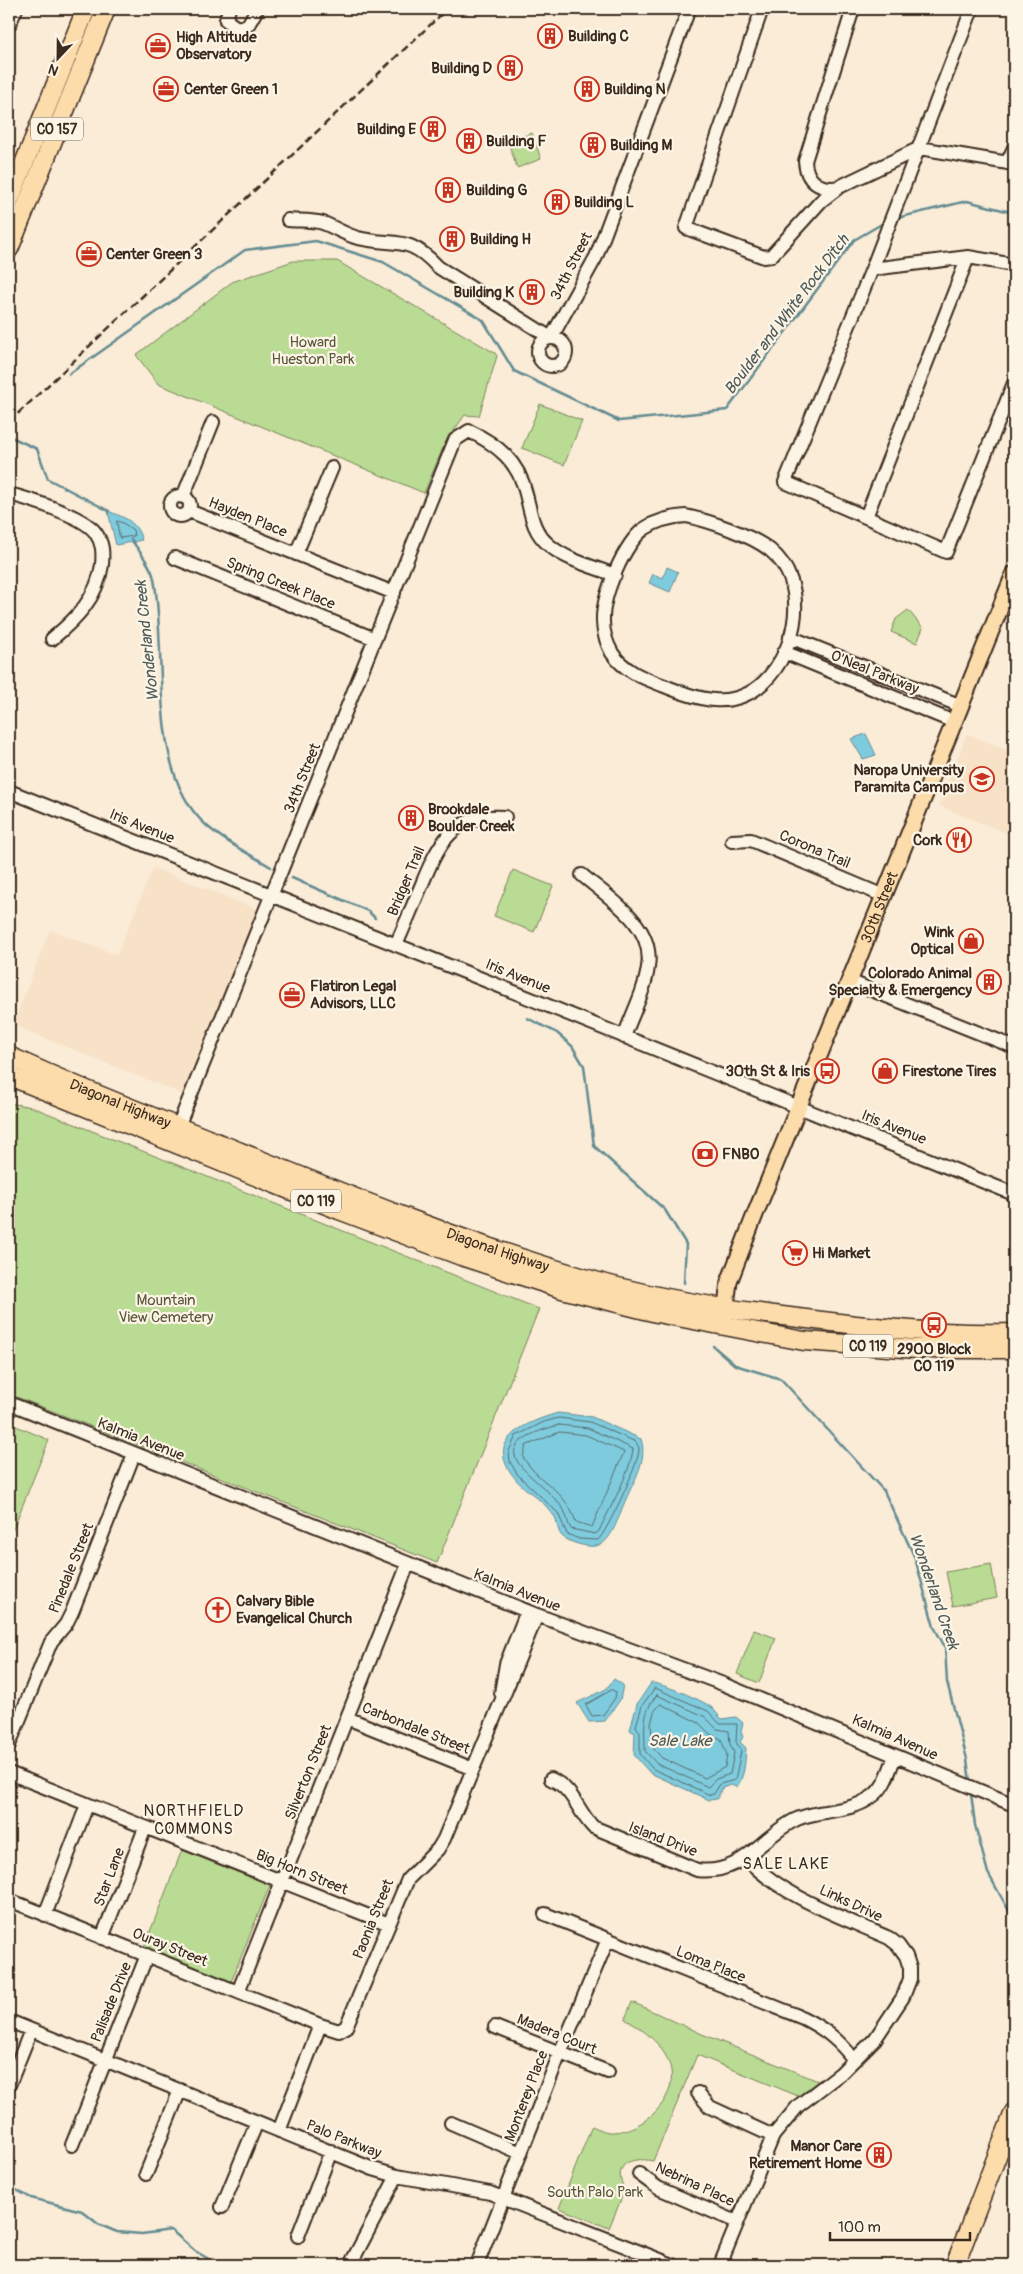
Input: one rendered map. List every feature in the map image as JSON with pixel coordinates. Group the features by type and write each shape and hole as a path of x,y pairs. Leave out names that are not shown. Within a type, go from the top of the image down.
{"highway":[{"name":"CO 157","path":"9,201 86,9"},
{"name":"CO 157","path":"9,249 106,9"},
{"name":"Diagonal Highway","path":"11,1057 464,1248 514,1275 610,1302 724,1317 944,1333 1014,1333"},
{"name":"Diagonal Highway","path":"9,1076 171,1143 464,1248"},
{"name":"Diagonal Highway","path":"724,1317 804,1341 878,1347 960,1350 1014,1349"},
{"path":"955,2265 1014,2112"}],"main road":[{"name":"30th Street","path":"724,1317 729,1282 798,1106 1013,579"}],"street":[{"path":"9,25 16,9"},
{"path":"229,9 226,20 237,28 248,26 257,9"},
{"name":"34th Street","path":"288,220 320,222 357,238 407,244 417,248 423,251 438,267 551,338 596,258 689,9"},
{"path":"762,9 686,228 764,257 771,256 820,201 839,187 920,148 1011,164 1014,148"},
{"path":"839,187 826,188 815,184 805,170 804,161 853,9"},
{"path":"972,9 920,148 785,482 946,552 1014,383"},
{"path":"872,269 968,257 1014,265"},
{"path":"866,517 968,257"},
{"name":"Hayden Place","path":"213,422 184,497 174,499 171,504 172,510 179,516 189,511 394,593"},
{"name":"34th Street","path":"171,1143 394,593 450,449 456,440 469,431 500,449 511,461 522,479 532,522 548,545 559,553 616,575"},
{"name":"Hayden Place","path":"296,554 332,468"},
{"path":"9,494 37,502 91,528 109,551 92,598 74,621 52,639"},
{"path":"672,517 700,519 753,540 770,550 783,565 794,591 796,612 790,638 773,672 763,684 746,694 726,701 708,701 693,698 636,675 621,664 606,640 603,622 604,603 630,543 643,530 659,521 672,517"},
{"name":"Spring Creek Place","path":"175,558 375,639"},
{"name":"O'Neal Parkway","path":"790,638 961,706"},
{"name":"O'Neal Parkway","path":"784,652 954,722"},
{"name":"Iris Avenue","path":"9,791 1014,1194"},
{"name":"Bridger Trail","path":"396,945 434,855 442,841 453,830 470,821 484,816 505,817"},
{"name":"Corona Trail","path":"732,841 751,840 884,896"},
{"path":"582,875 629,915 646,940 649,960 648,972 624,1036"},
{"path":"849,981 1014,1047"},
{"name":"Kalmia Avenue","path":"9,1403 532,1613 724,1684 1014,1805"},
{"name":"Pinedale Street","path":"9,1746 51,1642 70,1616 134,1454"},
{"name":"Silverton Street","path":"238,1992 408,1564"},
{"name":"Paonia Street","path":"320,2025 339,2031 346,2027 408,1878 438,1849 444,1839 500,1703 532,1613"},
{"name":"Carbondale Street","path":"347,1718 473,1769"},
{"name":"Island Drive","path":"550,1780 562,1784 571,1793 583,1816 594,1827 697,1870 714,1871 726,1869 797,1819 862,1803 872,1797 883,1785 895,1756"},
{"name":"Big Horn Street","path":"9,1773 389,1924"},
{"path":"45,1915 87,1805"},
{"name":"Star Lane","path":"102,1938 145,1828"},
{"name":"Links Drive","path":"745,1857 771,1881 796,1895 889,1938 898,1945 906,1956 910,1968 910,1979 904,1997 875,2039 854,2060"},
{"name":"Ouray Street","path":"9,1900 320,2025"},
{"name":"Loma Place","path":"545,1914 822,2027 836,2038 854,2060"},
{"name":"Monterey Place","path":"477,2265 560,2053 608,1939"},
{"name":"Palisade Drive","path":"72,2145 147,1955"},
{"name":"Palo Parkway","path":"9,2021 257,2122 397,2176 477,2190 504,2198 673,2265"},
{"path":"279,2130 320,2025"},
{"name":"Madera Court","path":"495,2027 608,2072"},
{"path":"9,2085 31,2030"},
{"path":"720,2265 773,2136 798,2106 854,2060"},
{"path":"146,2174 180,2090"},
{"path":"698,2093 710,2107 773,2136"},
{"path":"222,2207 257,2122"},
{"path":"451,2123 522,2152"},
{"path":"298,2236 331,2151"},
{"name":"Nebrina Place","path":"639,2174 658,2188 737,2222"},
{"path":"350,2265 397,2176"}],"shaded area":[{"name":"Naropa University Paramita Campus","path":"967,734 1014,753 1014,836 939,806"},
{"path":"153,868 259,910 185,1095 13,1025 50,930 117,955"}],"green space":[{"path":"532,133 541,159 517,168 508,142"},
{"name":"Howard Hueston Park","path":"293,261 337,261 495,353 497,356 479,416 465,415 445,443 424,493 158,384 136,355 232,282"},
{"path":"540,404 582,421 564,465 522,448"},
{"path":"908,610 923,628 917,643 891,632 896,619"},
{"path":"513,870 553,886 534,932 494,916"},
{"name":"Mountain View Cemetery","path":"9,1103 32,1107 539,1309 437,1563 9,1394"},
{"path":"9,1423 49,1440 9,1539"},
{"path":"991,1564 997,1598 953,1606 946,1572"},
{"path":"754,1630 776,1638 759,1683 737,1674"},
{"path":"182,1850 270,1885 231,1982 144,1947"},
{"name":"South Palo Park","path":"632,2002 702,2034 818,2081 798,2096 697,2055 653,2161 630,2161 622,2169 620,2174 621,2181 625,2190 609,2228 559,2208 592,2126 611,2132 636,2126 655,2112 663,2103 668,2092 671,2070 664,2053 647,2034 625,2019"}],"water":[{"path":"108,511 130,521 137,528 142,540 116,545"},
{"path":"667,567 678,572 670,592 649,583 653,574 663,578"},
{"path":"866,734 876,755 863,759 851,739"},
{"path":"558,1413 592,1417 641,1439 643,1454 639,1470 609,1537 600,1545 581,1545 563,1537 554,1515 517,1481 506,1464 503,1452 506,1442 513,1434 534,1421"},
{"path":"614,1679 623,1685 620,1700 605,1721 589,1722 577,1703 606,1689"},
{"name":"Sale Lake","path":"651,1683 699,1700 711,1707 722,1719 736,1717 743,1723 741,1732 743,1737 740,1742 746,1748 745,1764 743,1774 736,1787 731,1785 722,1788 717,1799 709,1800 650,1773 634,1755 635,1733 630,1730 637,1704"}],"waterway":[{"name":"Boulder and White Rock Ditch","path":"897,218 967,201 1014,213"},
{"name":"Boulder and White Rock Ditch","path":"69,374 245,250 316,241 383,262 483,320 514,371 619,421 727,410 854,240 885,222"},
{"name":"Wonderland Creek","path":"9,436 37,449 48,479 109,511"},
{"name":"Wonderland Creek","path":"131,539 148,564 154,579 158,608 163,710 167,744 175,775 188,803 207,826 230,843 271,867"},
{"name":"Wonderland Creek","path":"292,878 368,911 375,918"},
{"name":"Wonderland Creek","path":"527,1018 557,1033 572,1046 584,1066 594,1146 665,1210 686,1244 684,1283"},
{"name":"Wonderland Creek","path":"713,1346 735,1365 781,1379 884,1491 915,1558 934,1627 945,1647 947,1682 967,1759 970,1782"},
{"name":"Wonderland Creek","path":"971,1793 975,1825 988,1873 1014,1920"},
{"path":"9,2186 31,2198 82,2211 98,2224 117,2232 142,2234 171,2230 195,2251 219,2265"}],"railway":[{"path":"9,422 447,9"}],"place":[{"name":"Building C","path":"550,36"},
{"name":"High Altitude Observatory","path":"158,46"},
{"name":"Building D","path":"510,68"},
{"name":"Center Green 1","path":"166,89"},
{"name":"Building N","path":"587,89"},
{"name":"Building E","path":"433,129"},
{"name":"Building F","path":"469,141"},
{"name":"Building M","path":"593,145"},
{"name":"Building G","path":"448,190"},
{"name":"Building L","path":"557,202"},
{"name":"Building H","path":"452,239"},
{"name":"Center Green 3","path":"89,254"},
{"name":"Building K","path":"532,292"},
{"name":"Naropa University Paramita Campus","path":"982,779"},
{"name":"Brookdale Boulder Creek","path":"411,818"},
{"name":"Cork","path":"959,840"},
{"name":"Wink Optical","path":"971,941"},
{"name":"Colorado Animal Specialty & Emergency","path":"989,982"},
{"name":"Flatiron Legal Advisors, LLC","path":"292,995"},
{"name":"30th St & Iris","path":"827,1071"},
{"name":"Firestone Tires","path":"885,1071"},
{"name":"FNBO","path":"705,1154"},
{"name":"Hi Market","path":"795,1253"},
{"name":"2900 Block CO 119","path":"934,1325"},
{"name":"Calvary Bible Evangelical Church","path":"218,1610"},
{"name":"Manor Care Retirement Home","path":"879,2155"}],"district":[{"name":"NORTHFIELD COMMONS","path":"194,1819"},
{"name":"SALE LAKE","path":"786,1863"}]}
